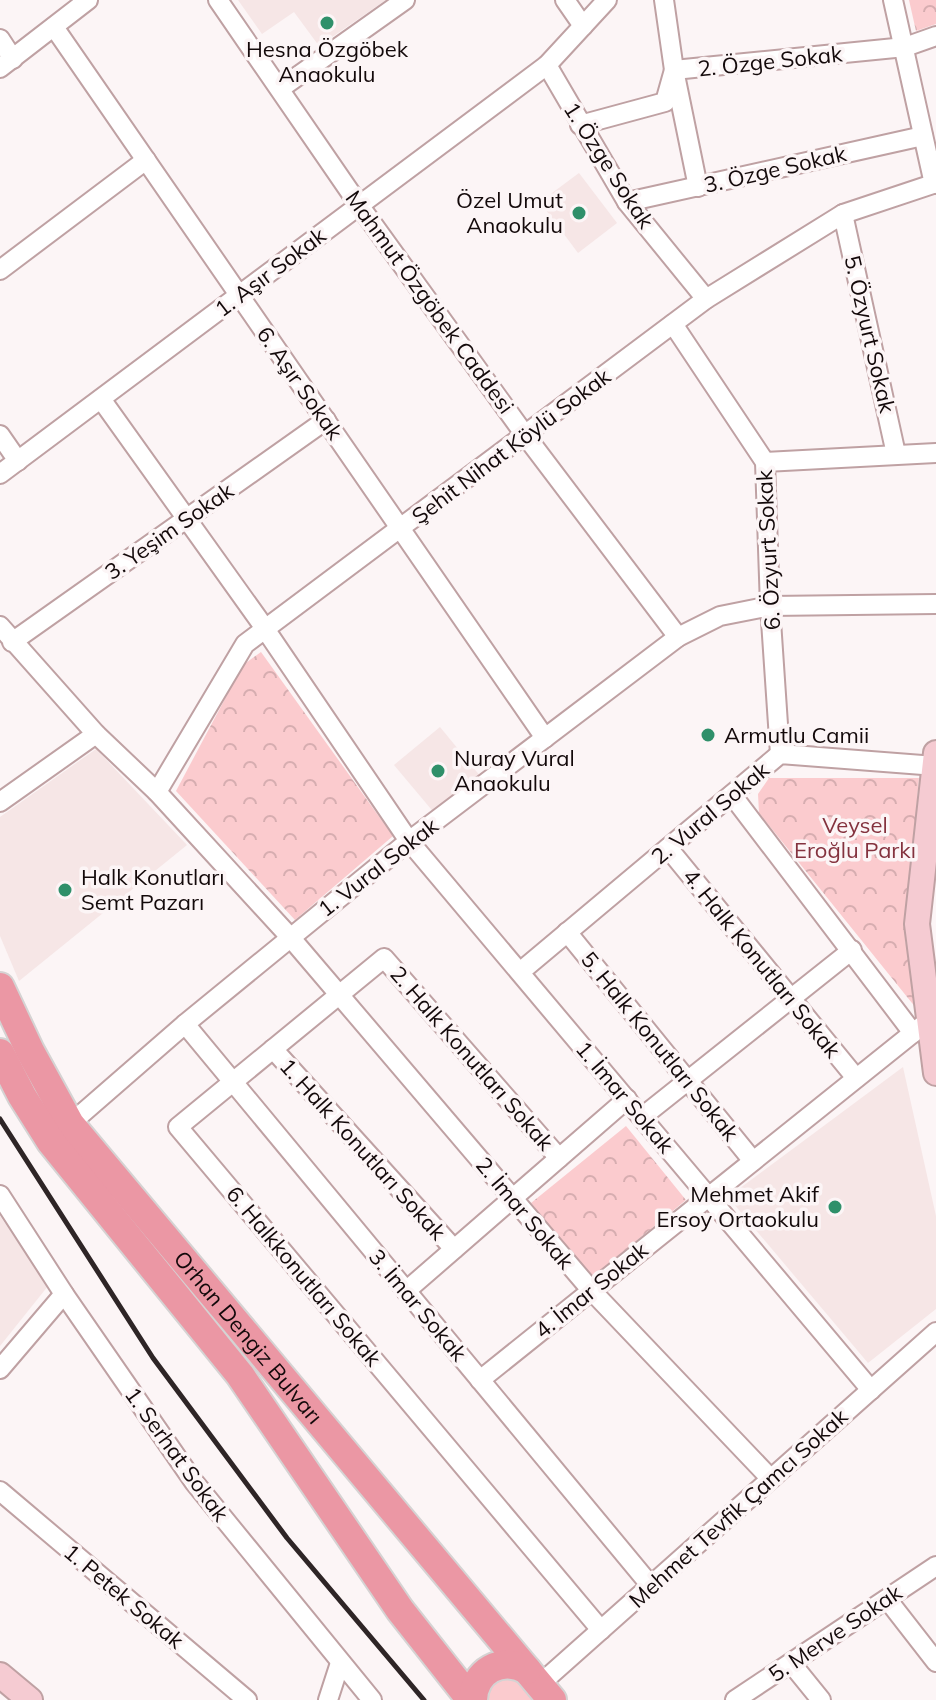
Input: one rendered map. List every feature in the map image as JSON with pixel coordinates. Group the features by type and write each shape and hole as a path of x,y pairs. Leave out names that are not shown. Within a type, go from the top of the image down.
{"main road":[{"name":"Orhan Dengiz Bulvarı","path":"0,987 30,1051 70,1124 540,1689"},
{"name":"Orhan Dengiz Bulvarı","path":"0,1053 51,1142 240,1375 400,1610 472,1700"},
{"name":"Orhan Dengiz Bulvarı","path":"472,1700 478,1680 489,1669 504,1664 540,1689"}],"street":[{"path":"0,39 7,64 88,0"},
{"name":"Mahmut Özgöbek Caddesi","path":"218,0 359,205 525,435 678,637"},
{"path":"281,88 405,0"},
{"path":"565,0 583,26"},
{"name":"1. Aşır Sokak","path":"0,474 547,65 607,0"},
{"path":"664,0 674,70 698,187"},
{"path":"893,0 935,184"},
{"name":"6. Aşır Sokak","path":"54,27 545,738"},
{"name":"2. Özge Sokak","path":"580,125 665,102 674,70 905,47 936,36"},
{"name":"1. Özge Sokak","path":"547,65 627,202 706,299"},
{"name":"3. Özge Sokak","path":"627,202 923,136"},
{"path":"0,270 146,160"},
{"name":"Şehit Nihat Köylü Sokak","path":"157,792 245,644 706,299 843,214 935,184"},
{"name":"5. Özyurt Sokak","path":"843,214 896,454"},
{"name":"6. Özyurt Sokak","path":"673,324 765,462 780,754"},
{"name":"1. İmar Sokak","path":"101,399 265,629 409,841 871,1390"},
{"name":"3. Yeşim Sokak","path":"12,642 326,420"},
{"path":"0,435 18,461"},
{"path":"765,462 936,453"},
{"name":"1. Vural Sokak","path":"70,1124 185,1024 409,841 678,637 720,616 770,606 936,604"},
{"name":"2. İmar Sokak","path":"0,626 96,734 157,792 290,937 591,1290 771,1479"},
{"path":"0,802 96,734"},
{"name":"2. Vural Sokak","path":"520,972 780,754 935,762"},
{"path":"935,762 917,924 925,1024 936,1073"},
{"path":"732,795 852,950 925,1024"},
{"name":"4. Halk Konutları Sokak","path":"668,848 856,1078"},
{"name":"5. Halk Konutları Sokak","path":"567,932 753,1161"},
{"path":"642,1117 852,950"},
{"name":"6. Halkkonutları Sokak","path":"384,958 178,1127 601,1630"},
{"name":"2. Halk Konutları Sokak","path":"384,958 559,1158"},
{"name":"3. İmar Sokak","path":"185,1024 651,1586"},
{"name":"4. İmar Sokak","path":"480,1380 925,1024"},
{"name":"1. Halk Konutları Sokak","path":"273,1049 454,1249"},
{"path":"406,1291 627,1099"},
{"name":"1. Serhat Sokak","path":"0,1195 64,1294 194,1482 372,1700"},
{"path":"0,1369 64,1294"},
{"name":"Mehmet Tevfik Çamcı Sokak","path":"540,1689 601,1630 936,1332"},
{"name":"1. Petek Sokak","path":"0,1491 247,1700"},
{"name":"5. Merve Sokak","path":"735,1700 936,1566"},
{"path":"887,1599 936,1662"},
{"path":"328,1700 340,1663"},
{"path":"791,1663 821,1700"},
{"path":"0,1675 30,1700"}],"shaded area":[{"name":"Hesna Özgöbek Anaokulu","path":"238,0 386,0 319,46 294,12 262,34"},
{"name":"Özel Umut Anaokulu","path":"579,173 617,223 578,253 540,202"},
{"name":"Nuray Vural Anaokulu","path":"440,727 481,777 436,815 394,765"},
{"name":"Halk Konutları Semt Pazarı","path":"96,749 187,845 19,981 0,936 0,817"},
{"name":"Mehmet Akif Ersoy Ortaokulu","path":"903,1067 936,1216 936,1309 868,1363 728,1197"},
{"path":"0,1216 48,1286 0,1346"}],"green space":[{"path":"909,0 936,0 936,24 916,31"},
{"path":"261,652 393,836 295,920 176,791 243,665"},
{"name":"Veysel Eroğlu Parkı","path":"769,778 919,778 905,939 920,1013 759,813 758,794"},
{"path":"626,1126 686,1200 591,1278 531,1203"},
{"path":"508,1672 532,1692 533,1700 483,1700 483,1692"}],"railway":[{"path":"0,1119 153,1358 287,1538 424,1700"}],"place":[{"name":"Hesna Özgöbek Anaokulu","path":"327,23"},
{"name":"Özel Umut Anaokulu","path":"579,213"},
{"name":"Armutlu Camii","path":"708,735"},
{"name":"Nuray Vural Anaokulu","path":"438,771"},
{"name":"Halk Konutları Semt Pazarı","path":"65,890"},
{"name":"Mehmet Akif Ersoy Ortaokulu","path":"835,1207"}]}
